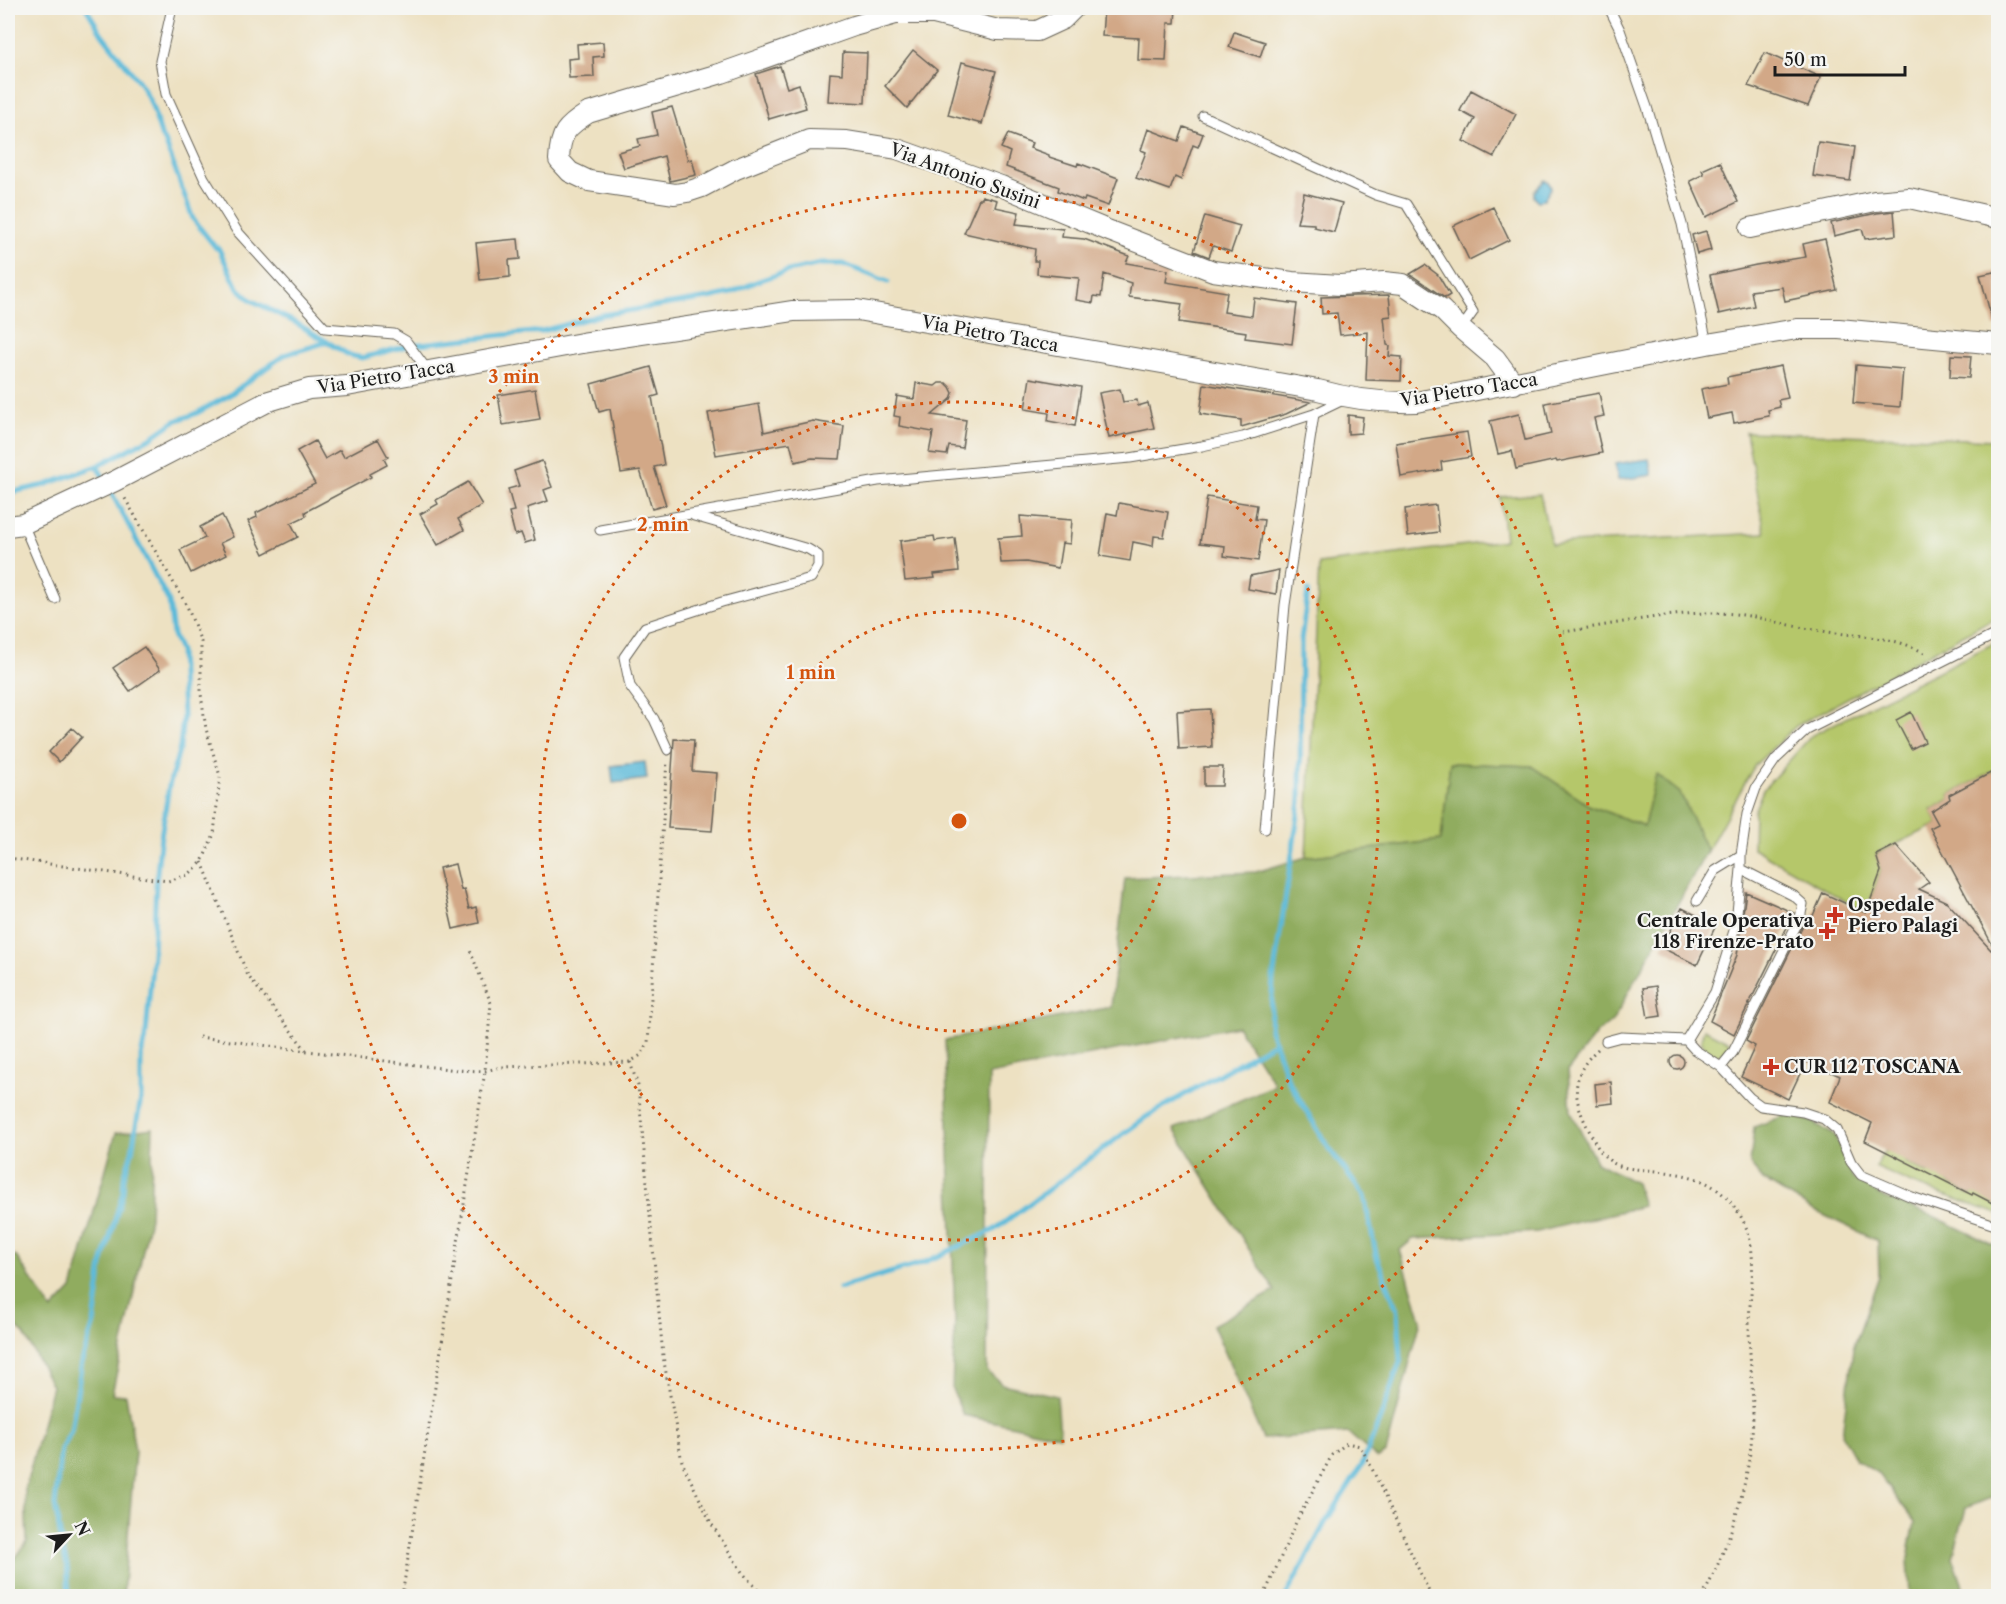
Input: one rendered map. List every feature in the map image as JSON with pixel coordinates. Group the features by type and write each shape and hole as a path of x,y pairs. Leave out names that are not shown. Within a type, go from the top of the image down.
{"street":[{"name":"Via Antonio Susini","path":"1074,8 1063,19 1037,32 998,30 934,14 896,14 854,26 722,74 588,113 568,125 560,143 559,160 570,172 589,181 675,194 702,187 736,169 809,140 847,141 897,149 1001,186 1213,271 1301,283 1340,285 1384,282 1403,284 1442,310 1495,358 1514,384"},
{"path":"1750,228 1875,201 1909,198 1998,218"},
{"name":"Via Pietro Tacca","path":"15,525 114,481 269,401 309,389 347,386 582,343 793,311 856,310 1318,390 1347,398 1394,403 1416,402 1707,344 1797,329 1839,329 1998,344"}],"lane":[{"path":"172,8 160,61 166,94 204,178 237,231 325,327 394,334 406,341 428,371"},
{"path":"1609,8 1620,30 1643,96 1682,224 1707,344"},
{"path":"1203,116 1376,195 1406,204 1473,312 1461,329"},
{"path":"600,530 878,482 1140,457 1243,437 1314,414 1347,398"},
{"path":"1265,829 1285,605 1314,414"},
{"path":"668,750 654,720 630,686 624,657 645,627 722,602 811,578 818,566 818,555 808,549 692,515"},
{"path":"15,525 55,599"},
{"path":"1686,1040 1715,992 1736,924 1741,855 1747,814 1756,788 1776,759 1807,730 1998,633"},
{"path":"1697,902 1715,871 1741,855"},
{"path":"1721,1067 1738,1042 1800,918 1803,904 1794,896 1741,869"},
{"path":"1606,1041 1621,1037 1686,1040 1695,1050 1721,1067 1750,1098 1761,1106 1811,1113 1824,1119 1837,1130 1851,1162 1861,1175 1912,1197 1998,1226"}],"path":[{"path":"8,858 168,881 188,875 202,862 214,834 219,776 206,729 201,693 201,642 187,606 114,481"},
{"path":"1563,632 1682,614 1735,614 1816,630 1882,638 1917,648 1941,662"},
{"path":"199,1037 456,1070 485,1071 502,1067 630,1062 641,1055 648,1044 668,750"},
{"path":"202,862 248,976 308,1051"},
{"path":"402,1596 485,1071 491,1003 469,948"},
{"path":"1606,1041 1580,1070 1576,1084 1578,1106 1598,1147 1609,1160 1625,1168 1689,1176 1711,1184 1724,1195 1739,1214 1749,1236 1754,1283 1749,1345 1753,1415 1750,1447 1744,1482 1730,1535 1703,1596"},
{"path":"630,1062 638,1086 663,1356 682,1462 711,1523 742,1572 763,1596"},
{"path":"1264,1596 1297,1520 1332,1455 1347,1443 1360,1446 1369,1462 1431,1596"}],"green space":[{"path":"1746,432 1998,440 1998,616 1796,726 1755,765 1707,851 1680,793 1657,775 1644,826 1590,806 1531,766 1450,763 1441,840 1306,857 1319,564 1505,540 1500,497 1540,494 1551,544 1765,533"},
{"path":"1998,641 1998,769 1949,795 1950,799 1931,810 1938,824 1876,854 1881,871 1866,913 1753,848 1754,812 1763,790 1812,735"},
{"path":"1450,763 1531,766 1590,806 1644,826 1656,774 1680,793 1707,851 1612,1022 1598,1032 1568,1070 1571,1112 1596,1162 1636,1183 1643,1206 1537,1232 1413,1239 1400,1250 1421,1320 1386,1453 1377,1458 1348,1433 1263,1439 1213,1325 1275,1291 1174,1129 1275,1085 1237,1026 989,1075 987,1371 1002,1384 1057,1396 1060,1436 963,1415 952,1389 955,1321 945,1040 1111,1007 1125,878 1256,872 1306,857 1441,840"},
{"path":"1704,1029 1733,1044 1724,1053 1717,1055 1709,1053 1705,1050 1701,1040"},
{"path":"1789,1114 1815,1123 1835,1136 1853,1179 1885,1198 1929,1214 1998,1247 1998,1497 1995,1496 1966,1508 1953,1557 1965,1592 1972,1596 1910,1596 1908,1558 1915,1522 1879,1474 1855,1459 1842,1435 1853,1349 1879,1276 1878,1241 1813,1210 1763,1180 1750,1164 1754,1127"},
{"path":"153,1128 150,1218 112,1394 126,1395 135,1451 123,1596 8,1596 8,1568 27,1542 25,1489 52,1386 24,1334 8,1320 8,1253 16,1256 52,1310 72,1289 116,1133"},
{"path":"1894,1136 1915,1142 1906,1162 1927,1173 1936,1156 1956,1160 1948,1183 1971,1195 1980,1176 1989,1175 1998,1180 1990,1201 1998,1206 1998,1214 1916,1185 1875,1167"}],"water":[{"path":"1545,180 1551,188 1544,200 1538,201 1534,197 1534,192"},
{"path":"1649,459 1652,475 1618,480 1615,464"},
{"path":"645,762 647,779 613,783 611,766"}],"building":[{"path":"1104,8 1176,8 1175,23 1168,23 1166,61 1138,60 1139,38 1102,36"},
{"path":"1234,32 1265,42 1260,57 1229,47"},
{"path":"603,42 604,56 593,57 594,77 569,78 568,59 578,58 577,44"},
{"path":"913,50 937,70 907,108 885,86"},
{"path":"843,52 867,53 865,103 828,101 830,73 842,74"},
{"path":"1765,53 1821,77 1808,106 1748,86"},
{"path":"962,62 996,71 982,124 948,115"},
{"path":"780,66 787,88 799,84 806,108 769,119 756,74"},
{"path":"1471,90 1516,114 1494,157 1463,141 1475,119 1460,111"},
{"path":"672,107 688,160 692,159 696,175 670,181 664,156 624,168 618,152 640,146 638,139 657,135 652,112"},
{"path":"1184,127 1203,134 1198,147 1193,145 1181,180 1175,177 1170,190 1136,178 1146,152 1141,150 1148,129 1179,141"},
{"path":"1008,134 1032,143 1030,148 1049,155 1049,157 1077,166 1078,163 1118,178 1108,206 1085,198 1084,201 1058,191 1059,187 1006,167 1010,152 1001,148"},
{"path":"1818,142 1855,147 1850,181 1813,176"},
{"path":"1720,162 1738,202 1706,217 1690,181 1704,174 1702,170"},
{"path":"1304,193 1342,203 1334,232 1314,227 1314,224 1297,223"},
{"path":"982,196 997,200 995,207 1019,212 1016,224 1063,229 1062,237 1084,239 1129,256 1126,263 1168,270 1166,282 1227,292 1224,312 1252,316 1254,298 1297,304 1292,344 1245,338 1246,332 1179,322 1182,304 1129,297 1131,283 1104,274 1101,297 1094,296 1093,303 1076,300 1079,278 1037,274 1038,261 1034,261 1035,249 964,233"},
{"path":"1493,207 1509,240 1469,260 1453,226"},
{"path":"1894,211 1896,235 1865,239 1862,229 1834,236 1831,223"},
{"path":"1205,216 1240,226 1231,252 1213,246 1209,257 1194,251"},
{"path":"1706,231 1711,250 1697,254 1692,235"},
{"path":"518,239 520,259 509,260 510,277 480,280 476,243"},
{"path":"1825,239 1837,290 1785,301 1782,287 1751,291 1754,306 1719,314 1710,275 1806,257 1803,244"},
{"path":"1425,265 1438,275 1450,295 1445,298 1410,274"},
{"path":"1998,271 1998,327 1994,327 1980,275"},
{"path":"1389,295 1391,316 1384,317 1387,345 1390,346 1389,356 1402,357 1401,381 1366,380 1368,332 1340,335 1337,313 1322,314 1321,297"},
{"path":"1951,355 1971,356 1969,378 1950,377"},
{"path":"1856,365 1903,369 1900,407 1853,403"},
{"path":"1781,366 1788,398 1778,400 1780,407 1768,410 1769,416 1734,423 1732,413 1707,418 1701,389 1728,384 1727,377"},
{"path":"651,367 659,395 652,397 664,465 654,467 666,505 652,509 640,470 621,473 610,409 599,412 591,384"},
{"path":"1030,378 1081,387 1075,426 1048,421 1049,413 1025,409"},
{"path":"916,383 935,386 939,383 946,383 950,387 953,393 951,399 932,415 966,420 962,448 949,446 947,455 929,453 933,432 899,426 900,417 894,416 897,396 914,399"},
{"path":"1204,384 1311,402 1286,414 1241,427 1241,420 1200,414"},
{"path":"535,389 540,419 503,425 498,395"},
{"path":"1120,389 1123,402 1137,400 1138,406 1148,403 1154,428 1109,438 1099,393"},
{"path":"1599,393 1604,416 1594,418 1602,453 1516,469 1512,451 1498,454 1490,421 1519,414 1525,440 1551,434 1545,403"},
{"path":"759,404 764,432 813,421 844,426 840,459 812,458 795,462 790,443 716,455 708,413"},
{"path":"1348,415 1363,417 1361,433 1348,434"},
{"path":"1467,432 1471,457 1441,462 1442,470 1401,477 1396,443"},
{"path":"378,439 388,457 384,459 387,465 370,474 371,477 305,512 306,516 291,523 298,537 264,554 248,521 257,517 256,513 315,484 297,451 315,441 325,459 340,450 344,457"},
{"path":"542,461 552,487 544,490 548,501 527,508 535,540 525,543 521,533 515,535 509,512 514,511 508,489 519,486 514,471"},
{"path":"468,482 482,505 458,519 464,530 438,545 420,514 438,504 436,500"},
{"path":"1207,497 1257,505 1255,519 1264,520 1258,561 1224,556 1225,546 1200,543"},
{"path":"1119,503 1168,512 1164,537 1154,536 1153,546 1133,542 1130,561 1100,556 1107,513 1117,515"},
{"path":"1436,505 1439,532 1408,536 1405,509"},
{"path":"222,515 233,537 220,543 226,555 191,573 180,550 205,538 200,527"},
{"path":"1020,516 1072,520 1070,544 1062,543 1058,568 1026,562 1001,563 998,538 1022,536"},
{"path":"934,536 935,541 955,538 959,571 934,574 935,578 905,581 900,541"},
{"path":"1279,570 1276,594 1248,589 1250,576"},
{"path":"144,647 160,670 130,691 113,668"},
{"path":"1210,709 1212,747 1179,749 1177,711"},
{"path":"1911,712 1925,742 1911,749 1896,720"},
{"path":"72,728 82,737 59,762 49,752"},
{"path":"674,739 694,740 692,771 717,773 712,831 668,828"},
{"path":"1204,767 1223,767 1222,786 1204,786"},
{"path":"1998,769 1998,1206 1865,1141 1872,1123 1830,1102 1840,1076 1806,1061 1788,1099 1741,1077 1755,1046 1746,1041 1807,918 1811,920 1823,893 1866,913 1881,871 1876,855 1896,845 1929,882 1919,889 1947,902 1991,950 1994,948 1930,828 1938,824 1931,811 1950,799 1949,795"},
{"path":"455,864 461,890 464,889 469,909 476,907 479,923 453,929 439,868"},
{"path":"1746,892 1794,913 1734,1034 1710,1021 1737,955"},
{"path":"1682,908 1716,925 1697,965 1662,948"},
{"path":"1656,986 1661,1016 1648,1018 1643,988"},
{"path":"1677,1055 1682,1057 1684,1062 1682,1067 1677,1069 1672,1067 1670,1062 1672,1057"},
{"path":"1611,1082 1613,1103 1597,1105 1595,1084"}],"waterway":[{"path":"86,8 102,34 140,83 151,103 193,219 216,248 218,247 237,287 251,300 296,323 349,355 362,358 410,345 542,331 601,315 731,293 788,271 821,264 843,264 888,282"},
{"path":"8,493 45,485 97,466 152,437 175,421 195,414 228,396 284,355 327,342"},
{"path":"97,466 105,480"},
{"path":"69,1596 67,1565 55,1505 61,1449 71,1431 82,1361 94,1323 102,1265 123,1192 124,1177 132,1152 141,1098 141,1056 146,1034 160,843 169,786 180,747 183,716 180,651 173,635 169,602 109,488"},
{"path":"1286,1596 1325,1523 1362,1465 1401,1359 1398,1312 1377,1258 1364,1196 1328,1147 1288,1080 1270,1030 1273,979 1300,802 1301,639 1308,591"},
{"path":"839,1288 923,1263 994,1230 1146,1117 1275,1042"}],"place":[{"name":"Ospedale Piero Palagi","path":"1835,915"},
{"name":"Centrale Operativa 118 Firenze-Prato","path":"1827,931"},
{"name":"CUR 112 TOSCANA","path":"1771,1067"}]}
